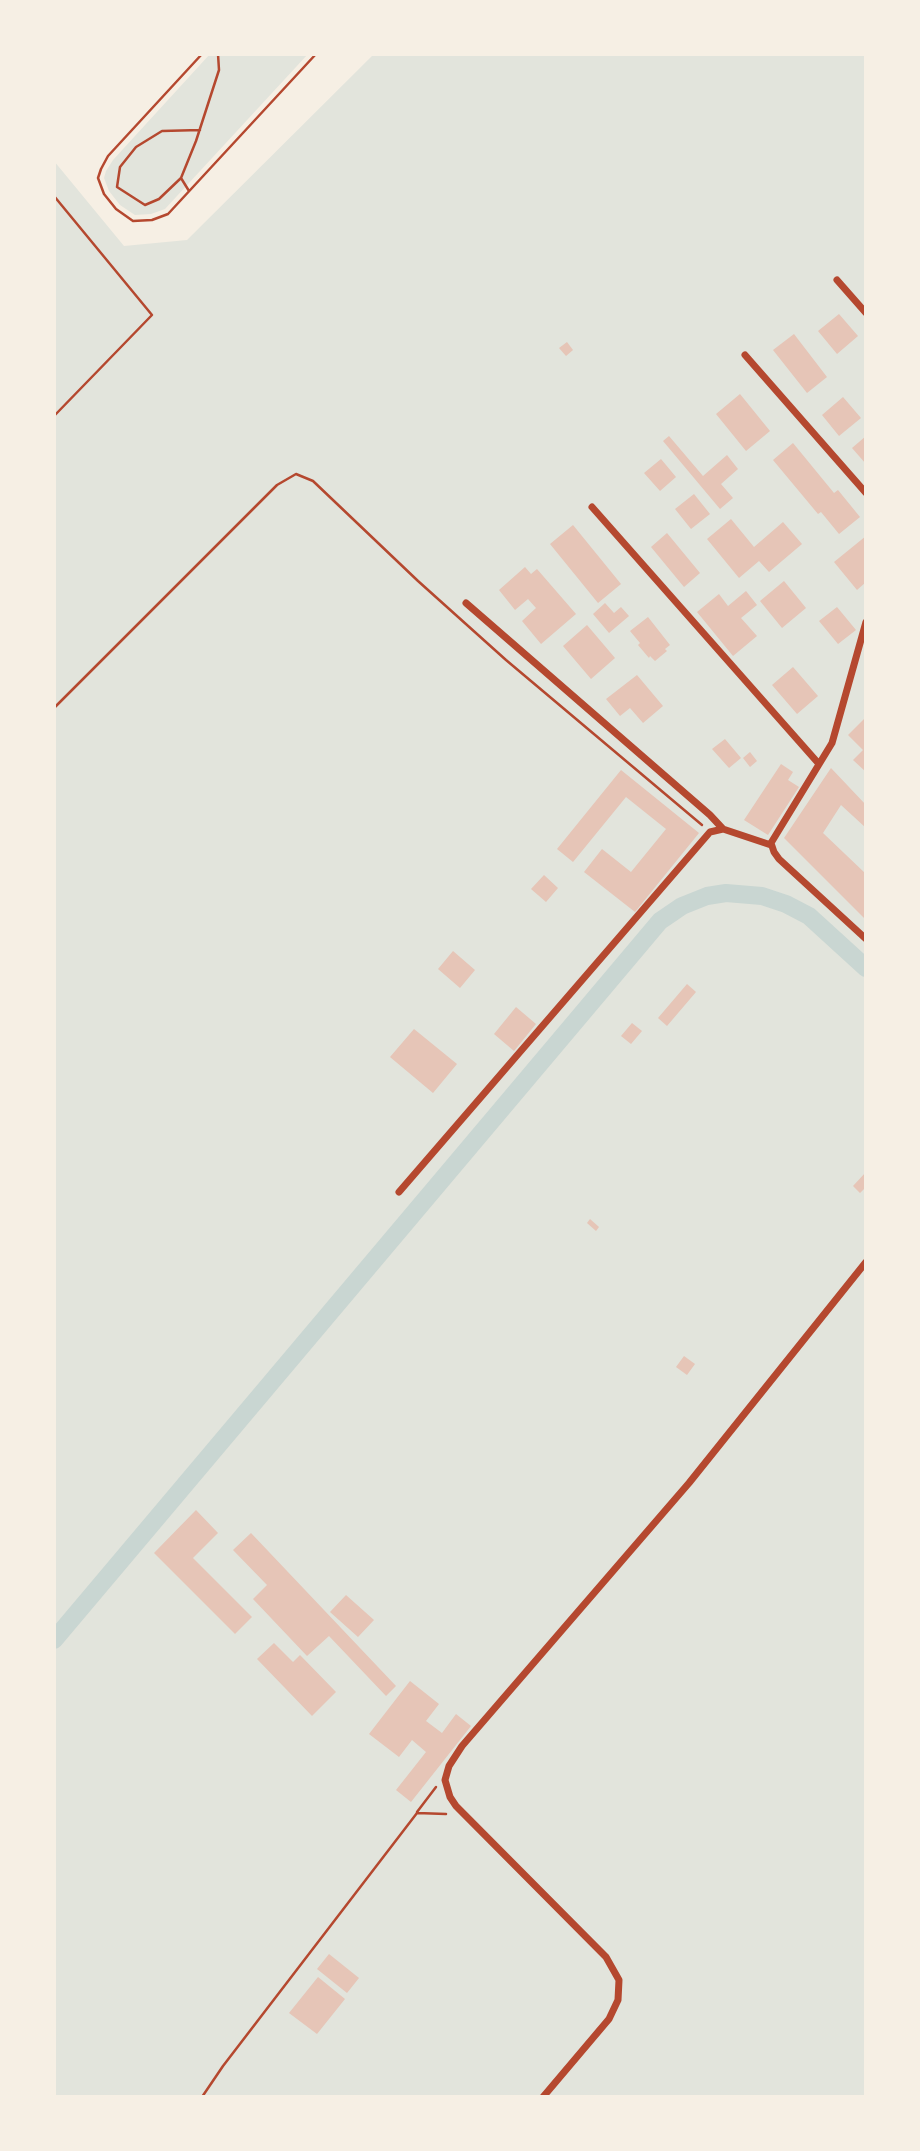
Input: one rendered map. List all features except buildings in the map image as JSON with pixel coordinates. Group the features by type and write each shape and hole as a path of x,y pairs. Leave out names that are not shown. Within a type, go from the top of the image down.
{"street":[{"path":"837,280 866,313"},
{"path":"745,355 866,493"},
{"path":"592,507 819,764"},
{"path":"466,603 723,829 771,845 779,859 866,939"},
{"path":"771,845 774,835 832,743 866,622"},
{"path":"399,1192 710,832 723,829"},
{"path":"543,2097 609,2020 618,2000 618,1980 607,1957 456,1806 446,1785 446,1773 462,1746 689,1483 866,1262"}],"path":[{"path":"202,54 108,156 98,178 104,194 116,209 134,221 152,220 168,214 316,54"},
{"path":"200,130 162,131 136,147 120,167 117,187 145,205 159,199 181,178 200,130 219,70 218,54"},
{"path":"181,178 189,191"},
{"path":"54,196 152,315 54,416"},
{"path":"54,708 277,485 296,474 313,481 506,660 710,832"},
{"path":"202,2097 446,1773"},
{"path":"417,1813 445,1813 455,1817"}],"shaded area":[{"path":"210,54 308,54 165,209 151,214 135,215 120,205 109,191 104,178 106,171"},
{"path":"374,54 866,54 866,2097 54,2097 54,161 124,246 187,240"}],"waterway":[{"path":"54,1640 660,921 682,906 707,896 726,893 762,896 809,916 866,968"}]}
